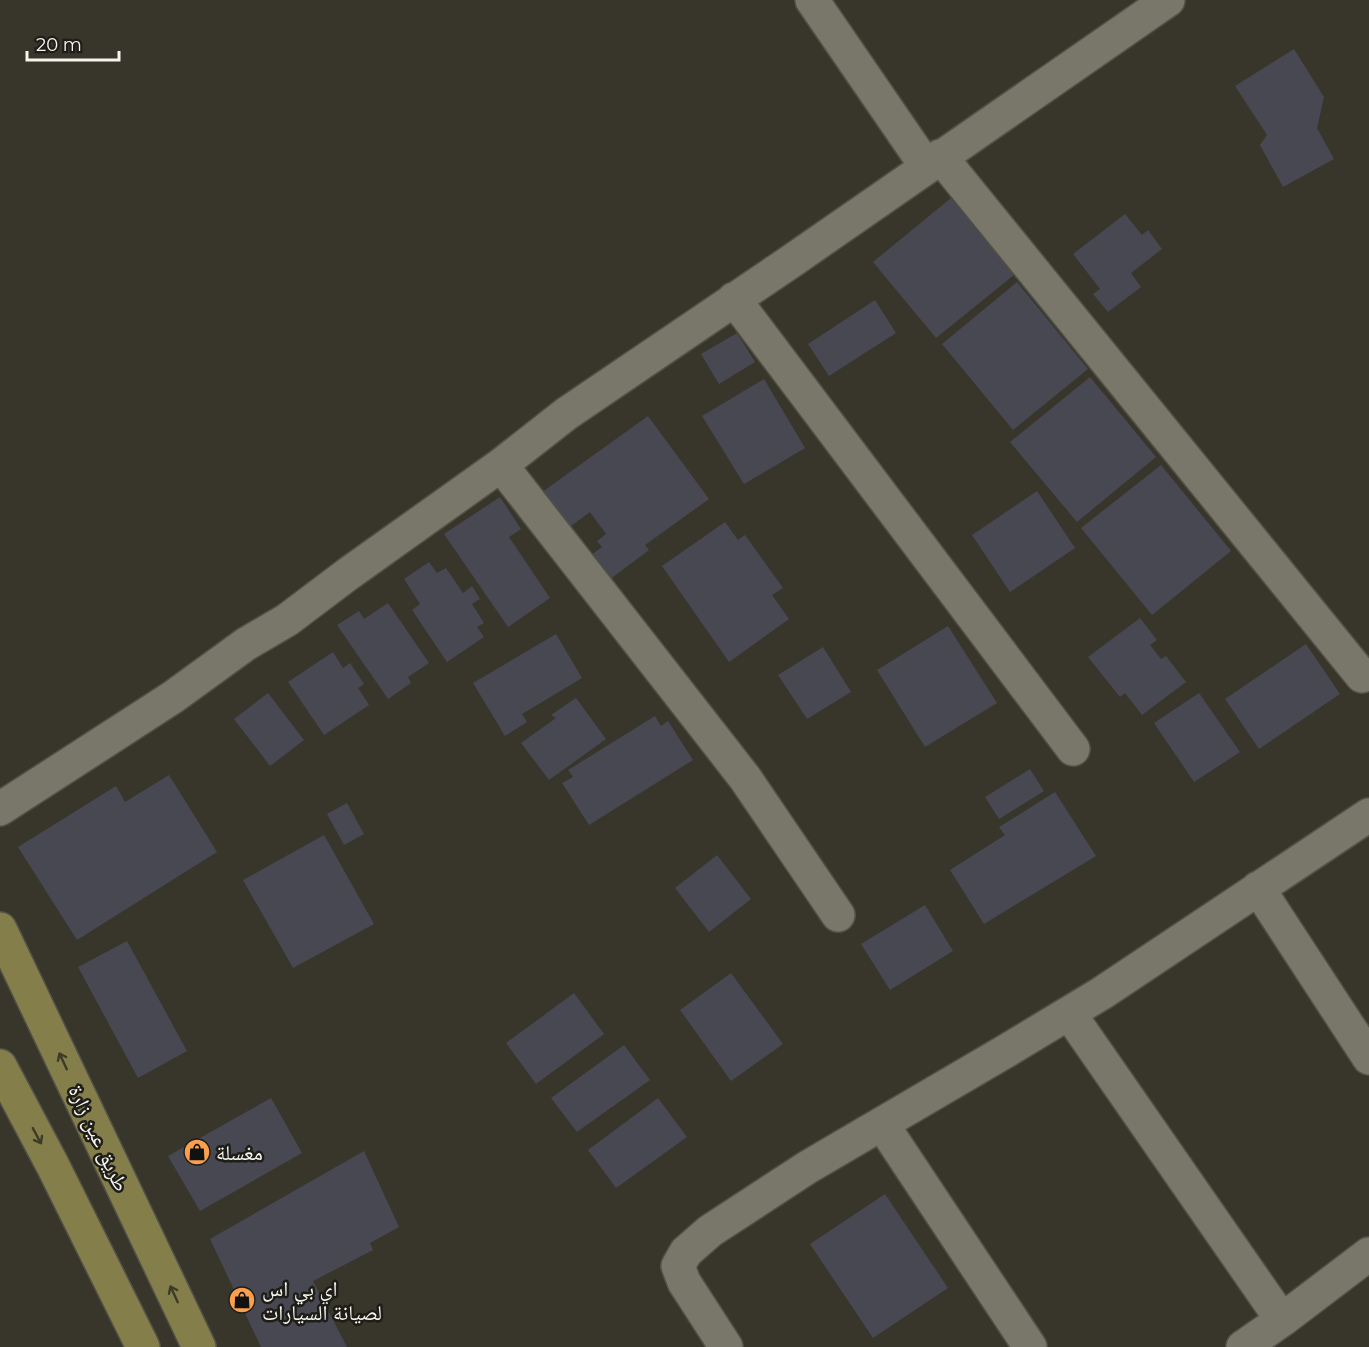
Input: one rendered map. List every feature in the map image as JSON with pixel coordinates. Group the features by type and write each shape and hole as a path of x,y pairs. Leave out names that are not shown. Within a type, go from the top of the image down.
{"main road":[{"name":"طريق عين زارة","path":"0,929 199,1347"},
{"path":"0,1066 53,1166 143,1347"}],"street":[{"path":"812,0 933,161 1362,676"},
{"path":"0,809 173,697 246,644 287,620 501,465 566,414 683,336 1167,0"},
{"path":"734,299 1073,749"},
{"path":"501,465 744,778 838,915"},
{"path":"726,1347 684,1282 678,1266 686,1252 710,1231 808,1167 1069,1013 1369,815"},
{"path":"1258,888 1369,1058"},
{"path":"1069,1013 1282,1320"},
{"path":"882,1124 1030,1347"},
{"path":"1243,1347 1369,1254"}],"building":[{"path":"1294,49 1324,97 1317,128 1334,159 1283,187 1260,145 1267,135 1235,86"},
{"path":"951,198 1014,275 936,338 873,262"},
{"path":"1125,214 1142,235 1148,230 1162,249 1131,273 1141,287 1108,312 1093,294 1100,289 1073,254"},
{"path":"1017,282 1088,369 1013,430 942,344"},
{"path":"875,300 896,333 829,376 808,344"},
{"path":"737,333 755,362 719,384 701,354"},
{"path":"1090,377 1156,457 1077,522 1010,442"},
{"path":"764,379 805,448 744,484 702,416"},
{"path":"648,416 709,499 645,545 649,550 605,583 591,555 602,547 597,541 606,534 590,512 564,531 538,495"},
{"path":"1161,465 1231,551 1152,615 1081,528"},
{"path":"1037,491 1075,548 1010,592 972,535"},
{"path":"500,497 521,529 509,537 550,598 508,627 444,534"},
{"path":"725,522 738,540 745,535 783,588 772,595 789,619 729,662 662,566"},
{"path":"429,562 437,573 446,568 463,593 472,586 480,599 472,604 484,623 477,627 484,637 447,662 412,610 420,604 404,579"},
{"path":"388,603 429,663 408,677 411,683 388,699 337,625 359,611 364,619"},
{"path":"1140,618 1157,640 1150,645 1161,659 1166,656 1186,682 1142,715 1125,693 1120,697 1088,657"},
{"path":"948,626 997,703 925,747 877,670"},
{"path":"556,634 582,678 522,714 527,722 505,736 473,683"},
{"path":"1306,644 1340,694 1259,749 1225,699"},
{"path":"823,647 851,692 807,719 778,675"},
{"path":"333,652 343,668 350,663 364,684 358,688 369,705 324,735 288,682"},
{"path":"268,693 304,740 270,766 234,719"},
{"path":"1199,693 1240,752 1194,782 1154,723"},
{"path":"576,698 606,739 549,780 521,743 556,718 551,715"},
{"path":"655,716 661,726 668,721 693,760 589,825 562,783 573,777 568,770"},
{"path":"1030,769 1044,791 999,819 985,797"},
{"path":"169,775 217,852 77,940 18,847 116,786 125,802"},
{"path":"1055,792 1096,856 984,924 950,870 1005,835 999,827"},
{"path":"347,803 364,834 344,845 327,814"},
{"path":"324,835 374,924 293,968 243,880"},
{"path":"717,855 751,899 709,932 675,888"},
{"path":"925,905 953,951 890,990 861,944"},
{"path":"127,941 187,1051 138,1078 78,967"},
{"path":"731,973 783,1044 731,1081 680,1010"},
{"path":"574,993 604,1034 536,1084 506,1043"},
{"path":"624,1045 650,1080 577,1132 551,1098"},
{"path":"271,1098 302,1153 200,1211 168,1156"},
{"path":"658,1098 687,1137 616,1188 588,1150"},
{"path":"364,1151 399,1227 370,1243 373,1250 313,1281 347,1347 261,1347 210,1239"},
{"path":"885,1194 948,1288 873,1338 810,1244"}],"place":[{"name":"مغسلة","path":"197,1152"},
{"name":"اي بي اس لصيانة السيارات","path":"242,1300"}]}
